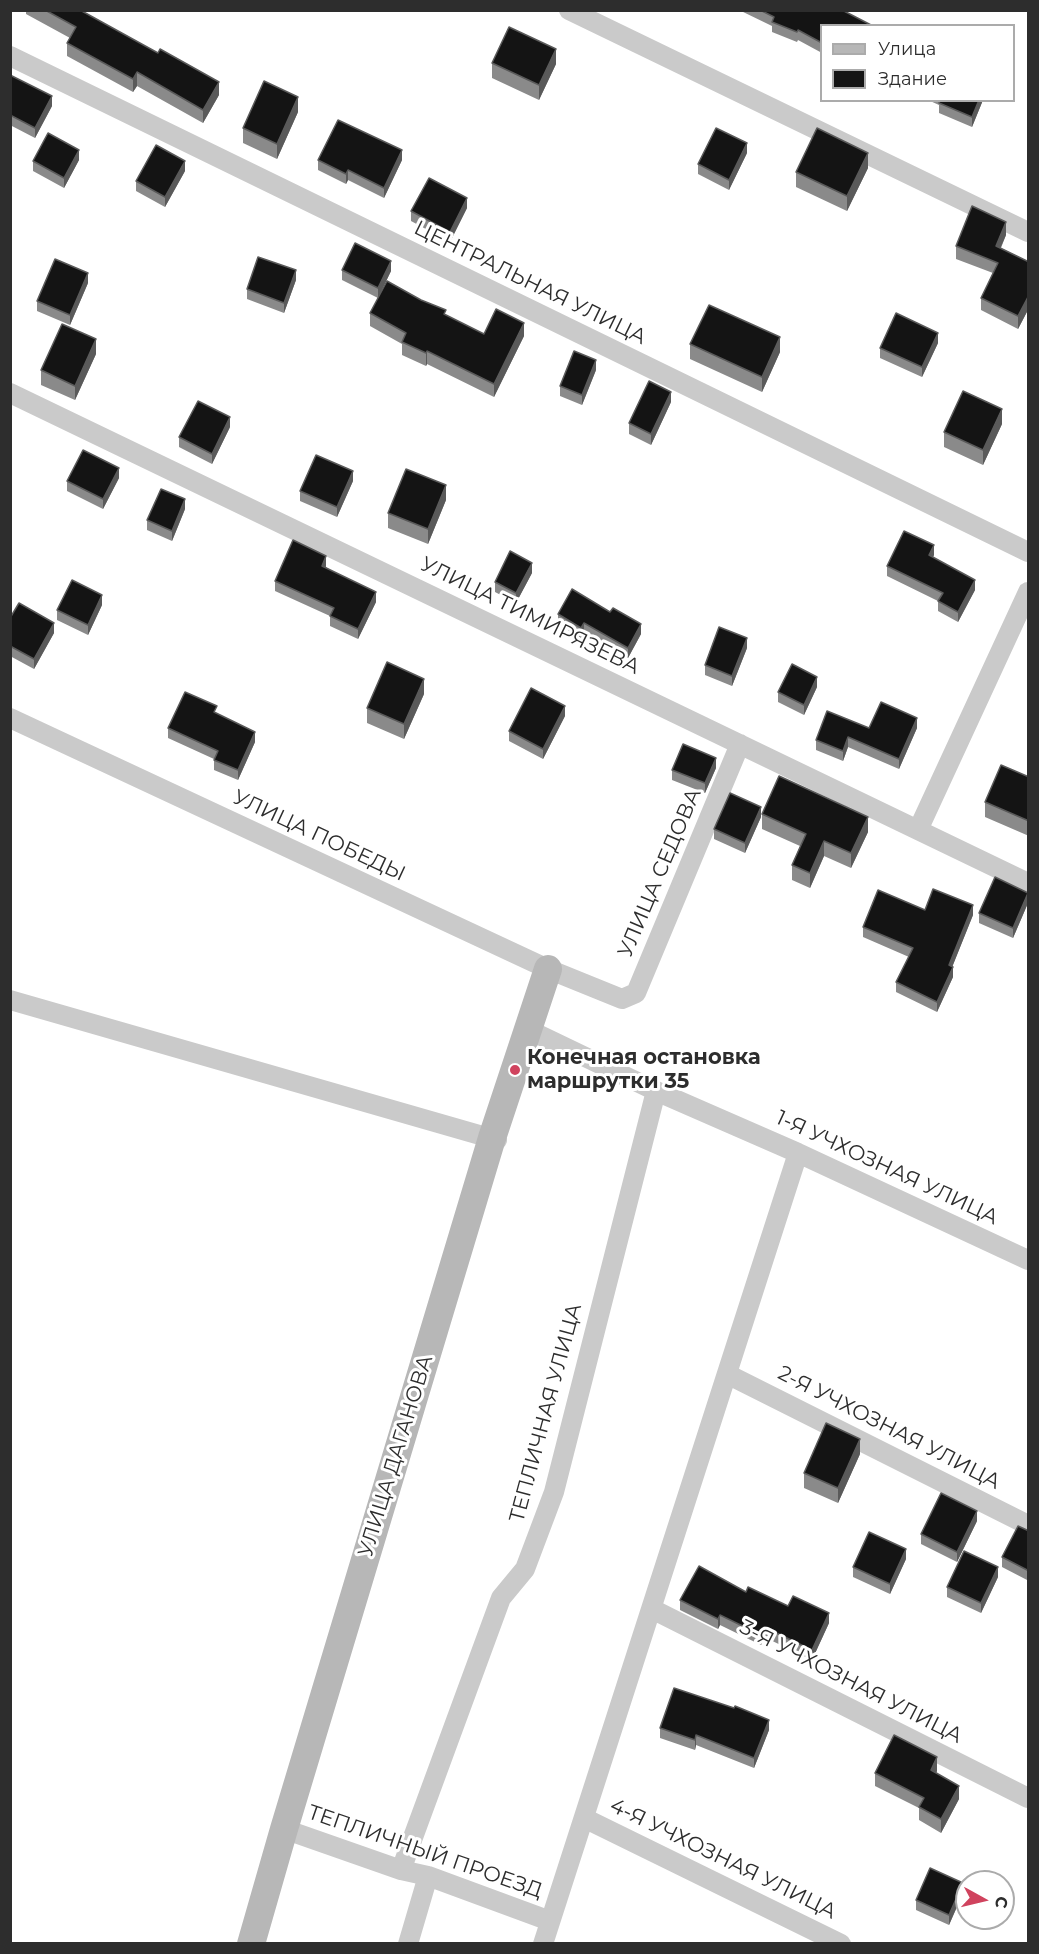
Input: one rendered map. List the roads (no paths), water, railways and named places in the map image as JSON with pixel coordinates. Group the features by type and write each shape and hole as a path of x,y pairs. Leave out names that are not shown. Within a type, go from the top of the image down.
{"main road":[{"name":"УЛИЦА ДАГАНОВА","path":"251,1944 495,1139 551,971"},
{"name":"УЛИЦА ДАГАНОВА","path":"257,1944 286,1830"}],"street":[{"path":"569,10 1029,232"},
{"name":"ЦЕНТРАЛЬНАЯ УЛИЦА","path":"10,56 1029,552"},
{"name":"УЛИЦА ТИМИРЯЗЕВА","path":"10,393 1029,883"},
{"path":"918,830 1029,592"},
{"name":"УЛИЦА ПОБЕДЫ","path":"10,718 551,971 608,994"},
{"name":"УЛИЦА СЕДОВА","path":"608,994 622,999 636,993 740,744"},
{"path":"10,1000 495,1139"},
{"name":"1-Я УЧХОЗНАЯ УЛИЦА","path":"531,1031 656,1091 798,1153 1029,1260"},
{"name":"ТЕПЛИЧНАЯ УЛИЦА","path":"401,1870 501,1598 525,1569 554,1492 656,1091"},
{"path":"543,1944 798,1153"},
{"name":"2-Я УЧХОЗНАЯ УЛИЦА","path":"727,1374 1029,1525"},
{"name":"3-Я УЧХОЗНАЯ УЛИЦА","path":"652,1609 1029,1798"},
{"name":"4-Я УЧХОЗНАЯ УЛИЦА","path":"584,1818 841,1944"},
{"name":"ТЕПЛИЧНЫЙ ПРОЕЗД","path":"286,1830 401,1870 428,1876 550,1921"},
{"path":"408,1944 428,1876"}],"place":[{"name":"Конечная остановка маршрутки 35","path":"515,1070"}]}
